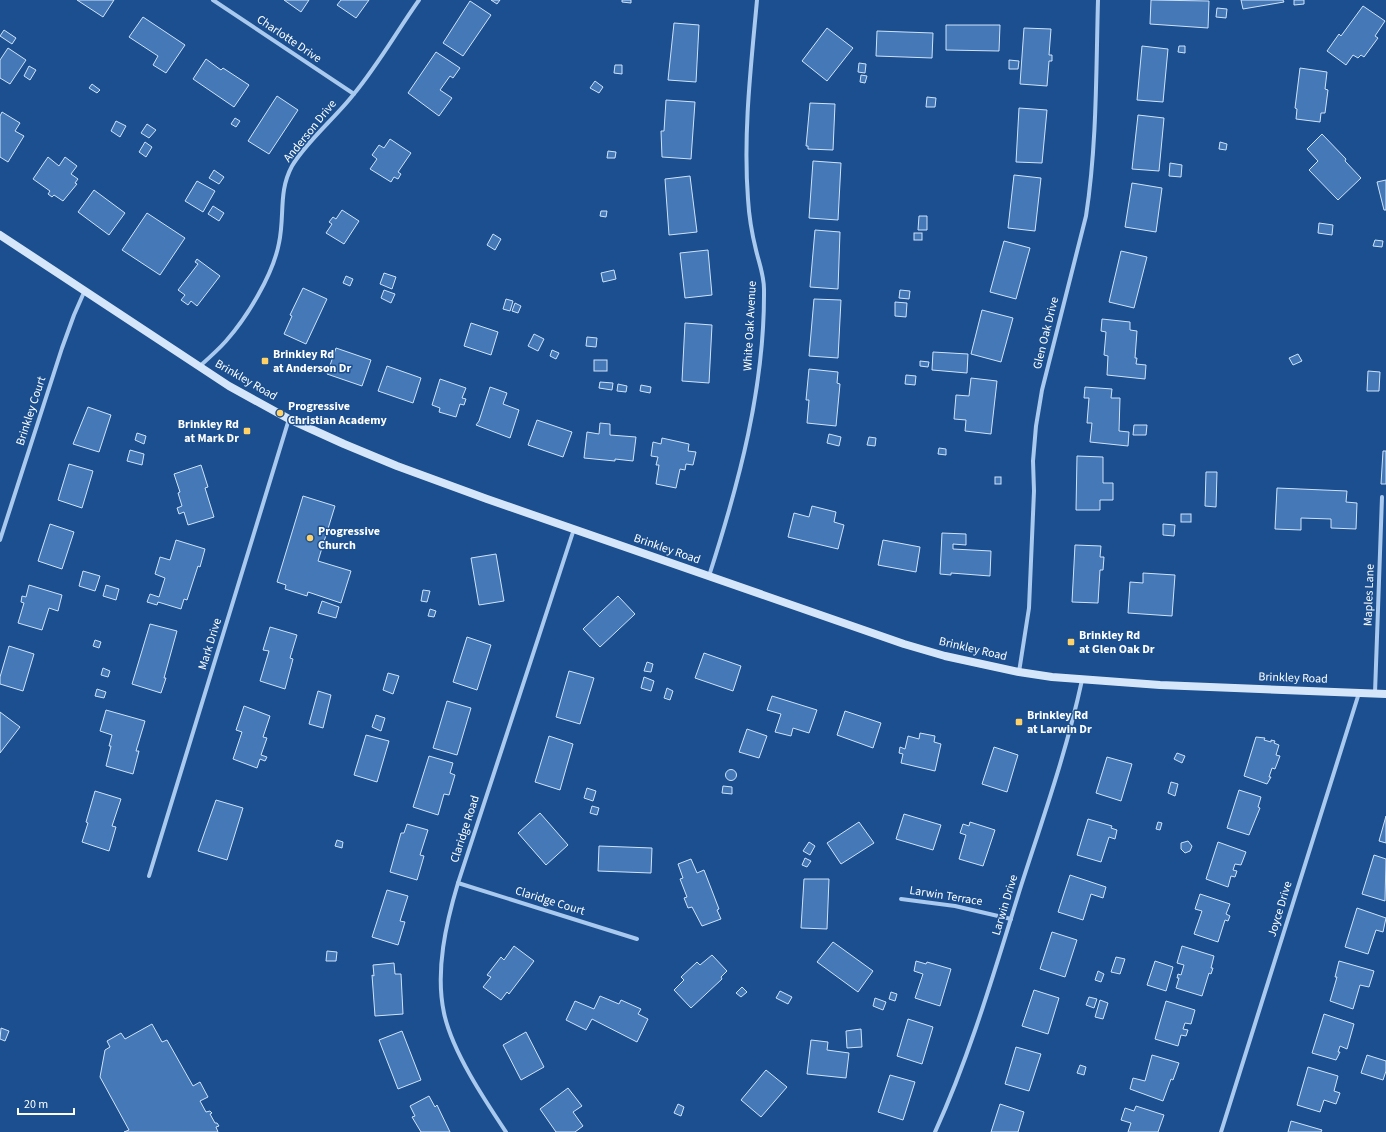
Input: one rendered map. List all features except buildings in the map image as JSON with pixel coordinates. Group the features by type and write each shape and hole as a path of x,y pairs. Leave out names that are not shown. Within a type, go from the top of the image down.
{"main road":[{"name":"Brinkley Road","path":"0,235 200,367 251,398 289,418 397,466 904,644 945,656 1019,672 1082,680 1386,694"}],"street":[{"name":"Charlotte Drive","path":"213,0 354,94"},
{"name":"Anderson Drive","path":"200,367 225,342 239,325 274,262 279,244 282,222 282,201 285,181 293,164 354,94 419,0"},
{"name":"White Oak Avenue","path":"709,576 723,534 746,444 760,361 764,279 751,228 746,168 748,110 757,0"},
{"name":"Glen Oak Drive","path":"1019,672 1029,608 1034,491 1033,461 1036,426 1042,390 1084,222 1089,193 1093,155 1098,0"},
{"name":"Brinkley Court","path":"0,540 62,348 85,290"},
{"name":"Mark Drive","path":"149,876 289,418"},
{"name":"Maples Lane","path":"1375,694 1382,497"},
{"name":"Claridge Road","path":"506,1132 468,1070 448,1027 444,1013 442,996 443,956 451,905 574,529"},
{"name":"Larwin Drive","path":"935,1132 974,1034 1071,729 1082,680"},
{"name":"Joyce Drive","path":"1221,1132 1359,693"},
{"name":"Claridge Court","path":"458,883 637,939"},
{"name":"Larwin Terrace","path":"901,899 955,906 1011,919"}],"place":[{"name":"Brinkley Rd at Anderson Dr","path":"265,361"},
{"name":"Progressive Christian Academy","path":"280,413"},
{"name":"Brinkley Rd at Mark Dr","path":"247,431"},
{"name":"Progressive Church","path":"310,538"},
{"name":"Brinkley Rd at Glen Oak Dr","path":"1071,642"},
{"name":"Brinkley Rd at Larwin Dr","path":"1019,722"}]}
